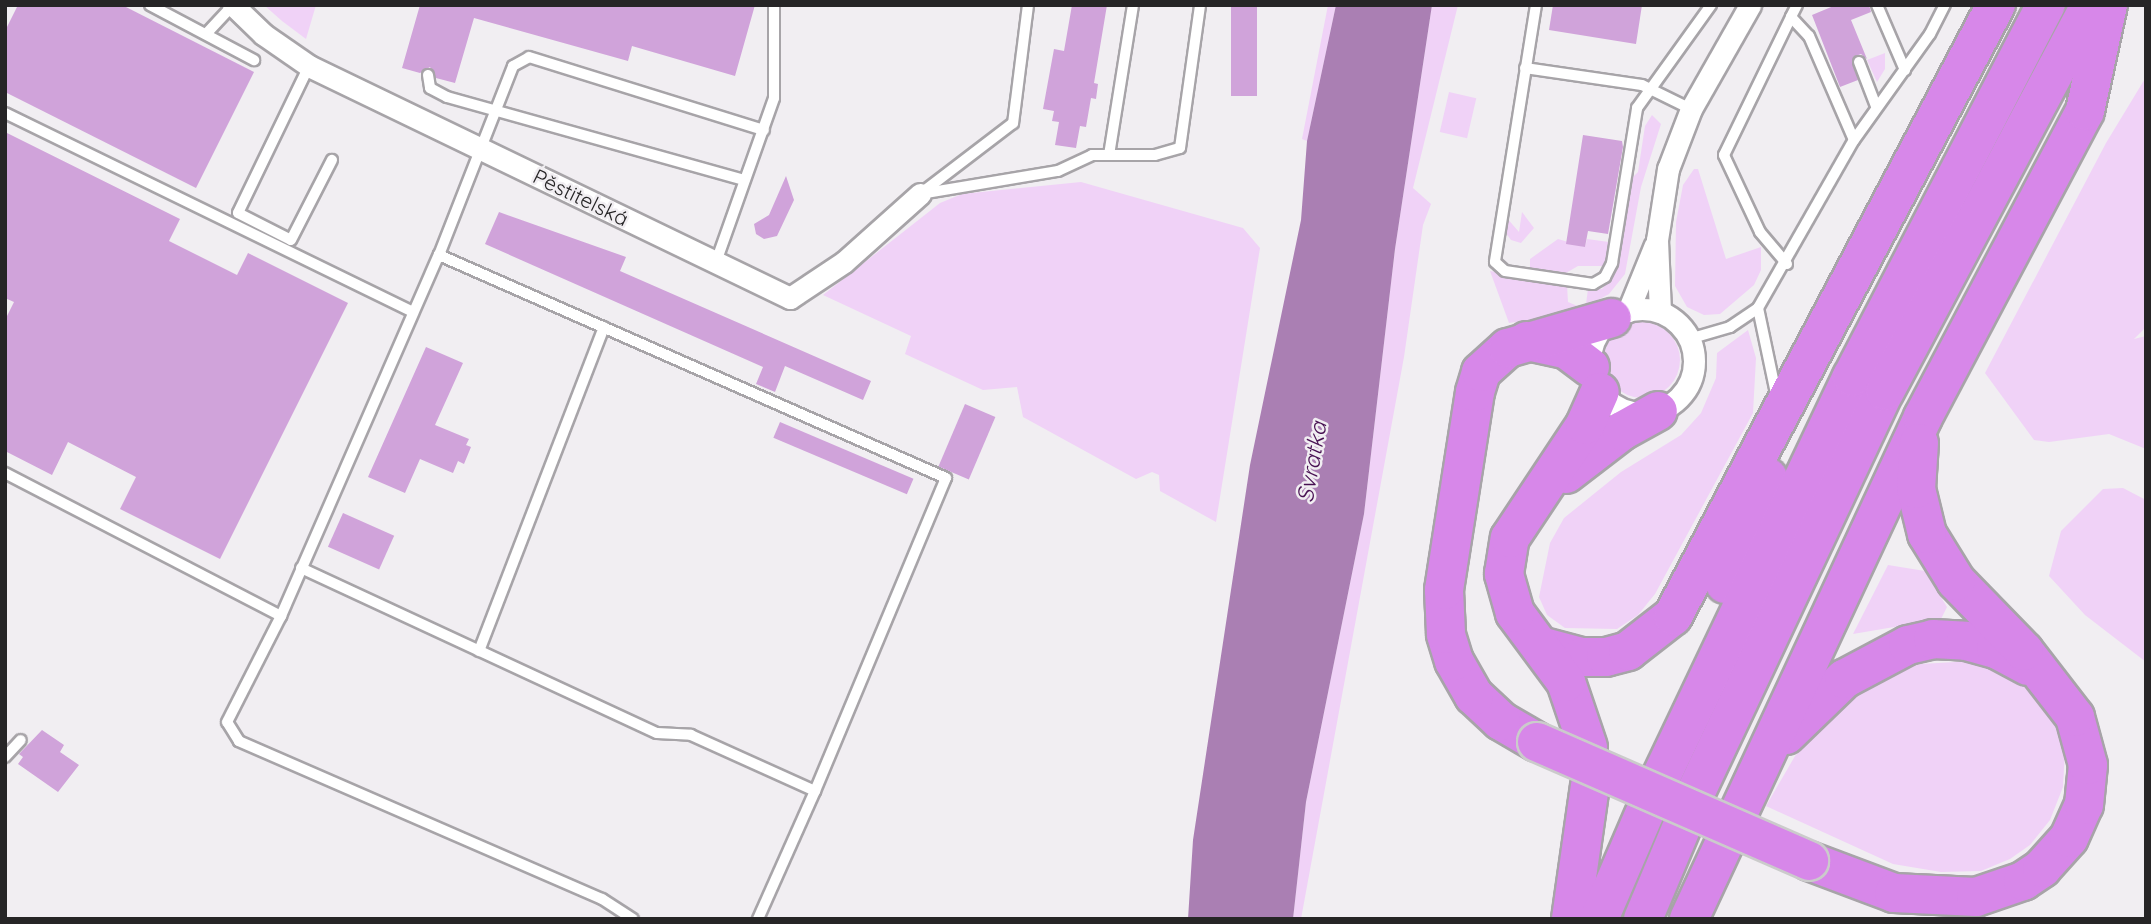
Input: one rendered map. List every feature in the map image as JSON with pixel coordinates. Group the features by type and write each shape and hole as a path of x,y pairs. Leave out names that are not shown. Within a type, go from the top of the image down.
{"highway":[{"path":"1544,647 1606,657 1628,651 1673,616 1996,5"},
{"path":"1652,788 1852,377 2046,5"},
{"path":"1643,919 1688,810 1885,391 2090,5"},
{"path":"1689,919 1923,417 2085,111 2108,5"},
{"path":"1620,314 1525,341 1493,358 1481,372 1475,392 1444,590 1443,619 1454,661 1474,696 1500,721 1537,742 1809,861 1894,893 1949,899 2001,890 2042,868 2059,852 2078,823 2088,765 2075,717 2045,677 1956,581 1930,542 1916,489 1923,417"},
{"path":"1525,341 1566,349 1595,379 1547,487 1510,538 1504,574 1515,613 1544,647 1574,700 1588,747"},
{"path":"1599,919 1652,788 1786,432 1811,353"},
{"path":"1547,487 1622,431 1658,411"},
{"path":"1736,818 1804,713 1885,653 1933,639 1966,641 1996,649 2045,677"},
{"path":"1571,919 1590,785"}],"street":[{"name":"Pěstitelská","path":"233,5 263,34 309,66 790,298 844,262 920,194"},
{"path":"1660,312 1657,240 1668,169 1691,109 1750,5"},
{"path":"1620,314 1660,312 1682,327 1689,339 1693,353 1690,382 1677,399 1658,411 1620,408 1595,379 1594,340 1620,314 1657,240"}],"lane":[{"path":"150,5 254,60"},
{"path":"206,34 233,5"},
{"path":"716,262 774,98 774,5"},
{"path":"920,194 1013,123 1028,5"},
{"path":"1109,155 1133,5"},
{"path":"920,194 1058,171 1092,155 1155,155 1180,148 1200,5"},
{"path":"1536,5 1495,262 1505,271 1593,284 1605,277 1612,263 1637,108 1711,5"},
{"path":"1787,264 1760,232 1724,155 1797,5"},
{"path":"1877,5 1905,70"},
{"path":"1689,339 1730,327 1758,308 1787,264 1854,140 1876,106 1905,70 1945,5"},
{"path":"1791,17 1809,36 1854,140"},
{"path":"633,919 602,899 239,741 227,722 281,616 439,255 513,66 528,57 764,130"},
{"path":"1859,62 1876,106"},
{"path":"309,66 238,213 291,240 331,160"},
{"path":"1525,68 1653,89 1691,109"},
{"path":"428,75 429,88 447,97 495,108 744,180"},
{"path":"5,113 413,312"},
{"path":"439,255 946,478 815,791 758,919"},
{"path":"1758,308 1775,388"},
{"path":"479,651 604,327"},
{"path":"5,473 281,616"},
{"path":"301,568 657,733 691,735 815,791"},
{"path":"5,757 21,740"}],"shaded area":[{"path":"264,5 316,5 306,39 282,21"},
{"path":"1328,5 1336,5 1307,141 1302,139"},
{"path":"1432,5 1458,5 1413,188 1431,204 1423,225 1404,357 1301,919 1293,919 1306,802 1364,514 1395,249"},
{"path":"1885,53 1885,69 1877,82 1867,60"},
{"path":"2146,77 2146,327 2134,339 2146,336 2146,449 2109,434 2049,442 2034,440 1985,373 2106,143"},
{"path":"1449,92 1476,98 1467,138 1440,132"},
{"path":"1652,115 1661,124 1641,187 1625,274 1609,294 1574,313 1509,323 1490,271 1567,285 1568,302 1580,307 1586,304 1588,289 1602,289 1616,272 1631,179 1638,172 1645,126"},
{"path":"1694,169 1698,169 1726,259 1761,247 1761,270 1754,285 1720,314 1704,315 1687,307 1675,286 1676,222 1683,185"},
{"path":"1081,182 1243,228 1260,248 1216,522 1160,491 1159,475 1152,472 1136,479 1023,417 1017,387 983,390 905,354 911,336 823,295 940,203 962,194"},
{"path":"1522,212 1534,228 1521,243 1511,240 1505,232 1506,217 1519,232"},
{"path":"1558,239 1585,247 1587,239 1609,242 1605,266 1578,266 1566,273 1530,268 1530,259"},
{"path":"1642,322 1656,325 1669,333 1677,346 1680,360 1677,374 1669,387 1656,395 1642,398 1628,395 1615,387 1607,374 1604,360 1607,346 1615,333 1628,325"},
{"path":"1748,330 1756,358 1753,413 1655,594 1638,615 1617,629 1565,628 1547,615 1539,597 1550,543 1564,518 1621,472 1681,435 1701,413 1716,378 1717,353"},
{"path":"2123,488 2146,500 2146,662 2085,615 2049,576 2061,531 2103,489"},
{"path":"1888,565 1925,571 1947,607 1941,619 1853,634"},
{"path":"1974,661 2019,675 2060,727 2065,751 2063,787 2050,820 2030,845 2010,859 1981,871 1941,872 1893,864 1766,806 1795,756 1846,700 1881,677 1920,664"}],"water":[{"name":"Svratka","path":"1336,5 1432,5 1395,249 1364,514 1306,802 1293,919 1188,919 1193,840 1250,465 1301,220 1307,141"}],"building":[{"path":"18,5 122,5 254,72 196,188 5,92 5,31"},
{"path":"420,5 755,5 735,76 632,46 628,61 474,18 455,83 436,78 430,67 420,73 402,68"},
{"path":"1072,5 1107,5 1094,83 1098,84 1096,99 1091,98 1086,127 1080,126 1076,148 1055,145 1059,122 1052,121 1054,111 1043,109 1054,49 1064,51"},
{"path":"1231,5 1257,5 1257,96 1231,96"},
{"path":"1553,5 1642,5 1636,44 1549,30"},
{"path":"1836,5 1869,5 1871,12 1851,20 1867,59 1861,54 1853,57 1858,80 1840,87 1812,15"},
{"path":"5,132 180,219 169,241 237,275 248,253 348,303 220,559 120,509 136,477 68,442 52,475 5,451 5,320 14,302 5,298"},
{"path":"1583,135 1622,141 1623,147 1608,234 1588,231 1585,247 1566,244"},
{"path":"786,176 794,200 777,236 764,239 756,234 754,224 769,215"},
{"path":"499,212 626,257 620,271 871,381 863,400 785,366 775,392 756,384 763,367 485,244"},
{"path":"426,347 463,363 435,425 469,439 466,445 471,447 464,464 458,461 453,473 420,459 405,493 368,477"},
{"path":"965,404 995,417 969,479 938,467"},
{"path":"780,422 913,479 907,494 773,438"},
{"path":"343,513 394,536 379,570 328,547"},
{"path":"42,730 64,745 60,752 79,765 58,792 18,764 23,757 19,754"}]}
